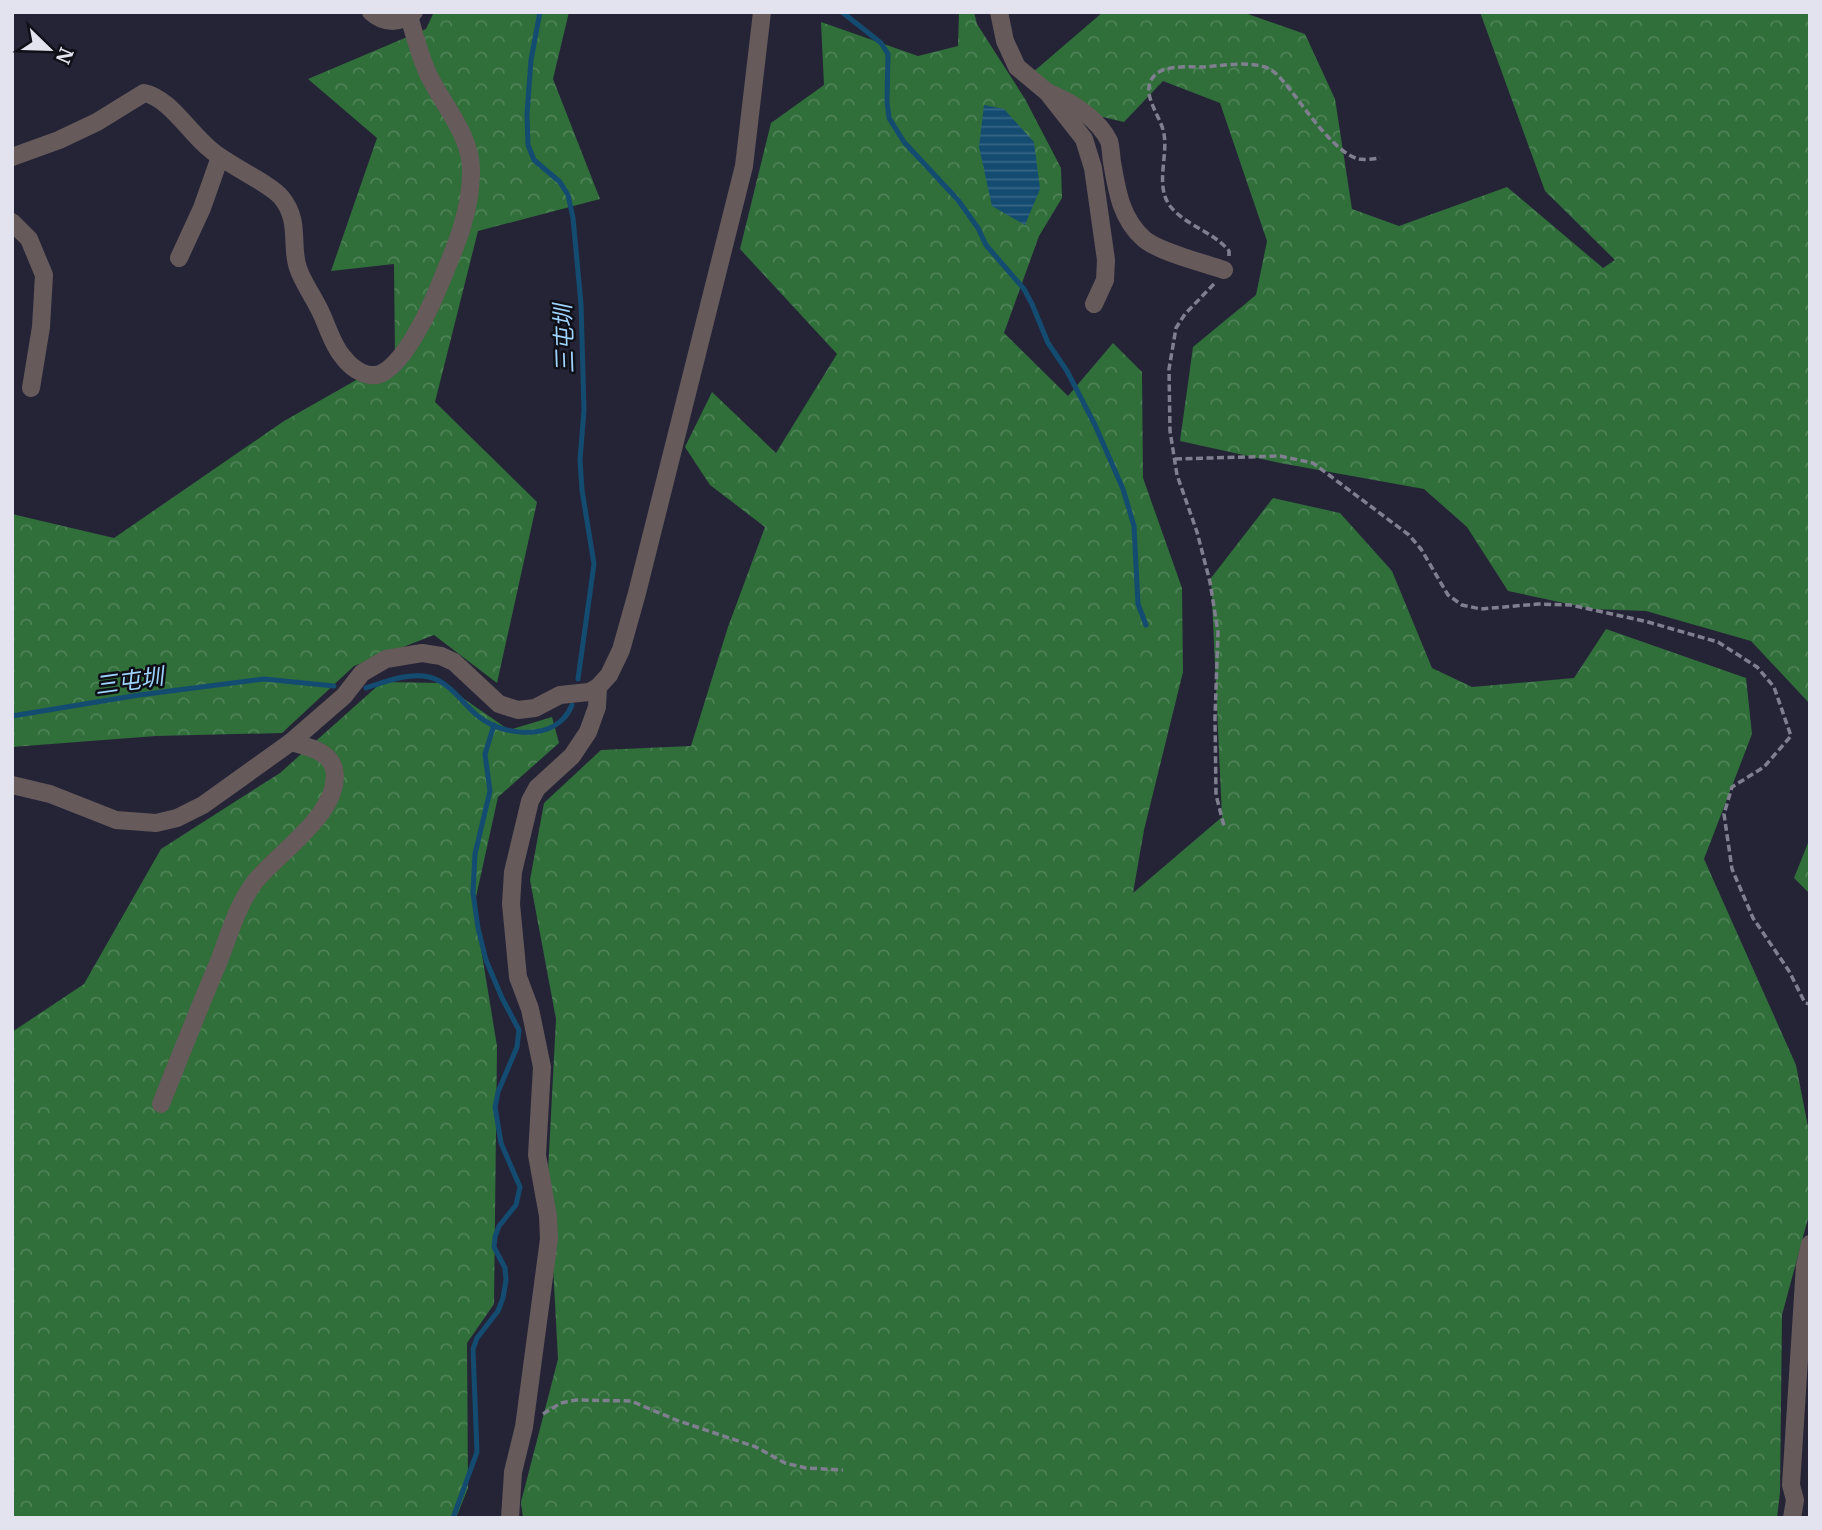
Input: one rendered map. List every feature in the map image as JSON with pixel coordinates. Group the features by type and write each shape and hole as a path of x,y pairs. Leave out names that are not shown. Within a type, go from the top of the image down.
{"street":[{"path":"12,157 59,140 97,122 144,93 155,95 220,157 280,196 292,218 298,267 342,357 357,371 372,376 384,372 406,347 436,294 460,236 469,199 472,170 465,142 429,77 412,14 393,22 381,21 371,12"},
{"path":"12,785 50,794 116,820 156,823 177,818 203,805 291,742 344,696 362,673 386,659 422,653 441,656 454,662 499,704 518,710 535,708 560,695 589,692 609,676 621,650 638,593 744,166 762,12"},
{"path":"999,12 1005,41 1017,67 1047,92 1084,139 1093,169 1106,260 1105,280 1094,304"},
{"path":"1047,92 1069,101 1091,118 1109,142 1120,203 1125,217 1137,232 1147,242 1224,270"},
{"path":"179,258 202,208 220,157"},
{"path":"12,222 29,239 44,275 41,327 31,388"},
{"path":"510,1518 513,1472 524,1427 548,1227 536,1134 542,1067 530,1009 518,977 511,904 513,872 530,801 537,788 572,756 588,732 597,707 598,687"},
{"path":"161,1104 243,901 267,869 313,825 331,794 334,770 327,757 316,749 291,742"},
{"path":"1792,1518 1795,1500 1791,1485 1805,1265 1810,1244"}],"path":[{"path":"1224,826 1216,795 1218,632 1210,583 1197,532 1177,475 1170,431 1169,369 1176,328 1185,314 1220,277 1228,261 1229,251 1222,243 1185,220 1169,205 1162,181 1165,142 1163,129 1149,93 1149,83 1157,72 1170,68 1236,65 1264,67 1277,74 1328,136 1349,156 1360,160 1380,158"},
{"path":"1175,458 1280,456 1313,463 1409,535 1421,549 1448,595 1462,605 1481,609 1538,604 1571,605 1648,622 1718,642 1757,667 1774,687 1791,736 1764,767 1732,787 1724,814 1732,870 1752,918 1789,971 1805,1003 1810,1004"},
{"path":"524,1427 561,1403 576,1400 631,1401 676,1420 756,1447 785,1463 806,1468 843,1470"}],"green space":[{"path":"434,12 569,12 553,79 600,199 478,231 435,402 537,502 497,683 434,635 354,666 282,733 156,736 12,747 12,514 114,538 284,421 395,358 394,264 331,271 377,138 308,79 426,29"},
{"path":"959,12 974,12 977,24 1025,99 1061,168 1062,198 1039,236 1004,333 1068,396 1113,343 1142,372 1143,478 1182,588 1183,672 1144,830 1133,893 1222,817 1211,578 1273,498 1340,513 1392,571 1432,668 1472,687 1574,678 1606,629 1746,678 1752,734 1704,859 1796,1065 1810,1137 1810,1211 1782,1315 1780,1492 1777,1518 523,1518 521,1502 558,1359 548,1172 556,1019 530,880 544,803 601,750 691,746 728,627 765,527 710,485 685,447 712,392 776,453 837,354 740,249 771,123 824,85 821,22 918,56 958,46"},
{"path":"1103,12 1242,12 1305,34 1335,99 1352,209 1399,226 1507,187 1603,268 1615,260 1545,191 1480,12 1810,12 1810,704 1751,641 1646,611 1592,609 1508,591 1467,527 1424,489 1280,463 1180,441 1193,347 1256,295 1267,241 1220,103 1163,81 1124,122 1060,107 1025,79"},
{"path":"382,682 441,683 509,730 552,717 559,743 498,797 474,906 497,1046 494,1304 467,1343 468,1488 456,1518 12,1518 12,1032 84,984 161,849 280,773"},
{"path":"1810,838 1810,894 1794,878"}],"water":[{"path":"984,105 1004,109 1034,142 1040,189 1025,225 992,206 979,147"}],"waterway":[{"name":"三屯圳","path":"540,12 531,60 528,145 534,160 560,182 568,195 573,218 581,304 584,410 580,460 594,564 578,679"},
{"path":"842,12 881,43 888,54 889,118 904,142 958,200 978,228 986,245 1024,289 1048,343 1067,371 1095,425 1123,489 1134,526 1138,604 1146,625"},
{"name":"三屯圳","path":"366,688 405,677 429,677 450,688 487,722 521,732 533,732 554,726 572,705"},
{"name":"三屯圳","path":"12,716 139,695 264,679 334,686"},
{"path":"453,1518 477,1452 473,1349 477,1338 498,1311 506,1280 505,1268 494,1247 495,1237 499,1226 516,1205 520,1187 501,1143 495,1107 498,1092 517,1047 519,1030 486,960 473,893 475,854 490,791 485,754 494,725"}]}
